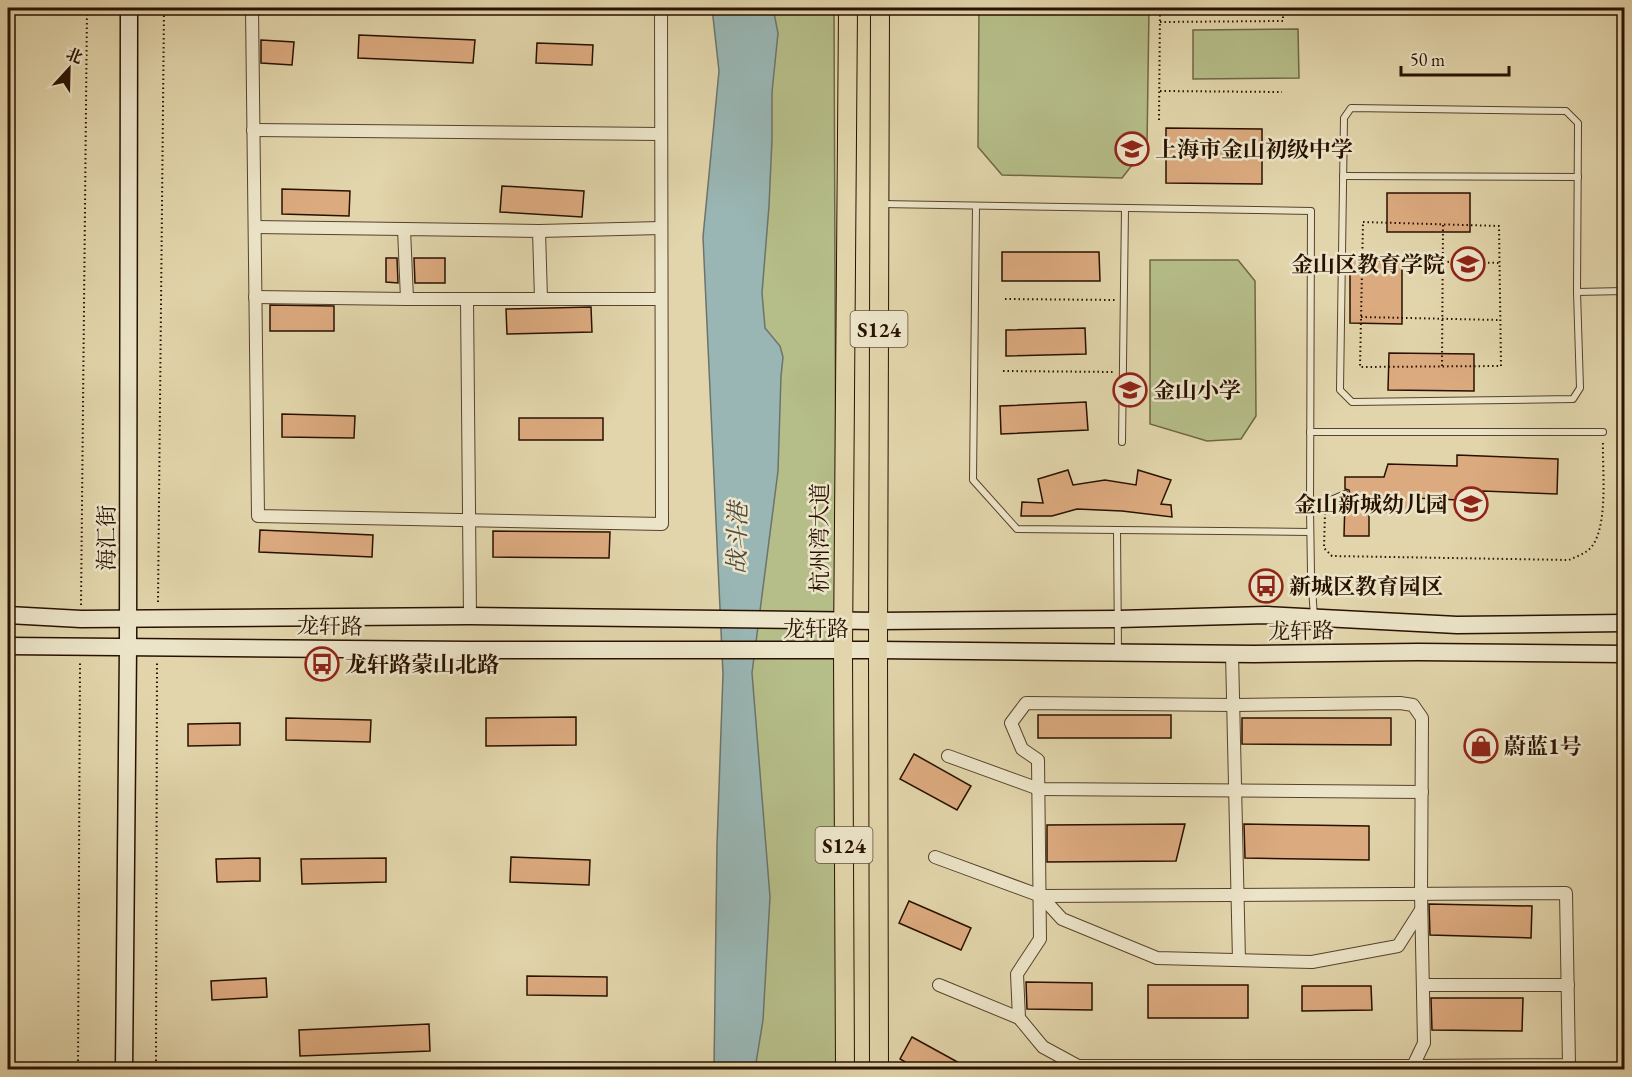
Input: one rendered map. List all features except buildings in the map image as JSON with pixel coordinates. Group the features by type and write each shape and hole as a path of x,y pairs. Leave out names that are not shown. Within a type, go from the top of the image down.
{"main road":[{"name":"杭州湾大道","path":"845,1070 843,621 848,8"},
{"name":"S124","path":"879,1070 880,8"}],"street":[{"name":"海汇街","path":"124,1070 128,647 129,8"},
{"path":"252,8 258,516 662,524 661,8 609,8"},
{"path":"253,130 661,134"},
{"path":"255,227 539,231 661,228"},
{"path":"404,229 407,299"},
{"path":"539,231 541,299"},
{"path":"255,297 661,298"},
{"path":"467,299 467,519 470,615"},
{"path":"8,615 81,619 470,615 843,621 1118,619 1267,615 1457,625 1624,623"},
{"name":"龙轩路","path":"8,646 1254,654 1430,652 1624,654"},
{"path":"1232,653 1239,960"},
{"path":"1019,1018 1017,974 1040,939 1041,896 1038,760 1022,749 1011,723 1026,703 1234,705 1400,703 1413,705 1422,718 1421,892 1424,1043 1413,1066"},
{"path":"948,756 1039,789 1422,792"},
{"path":"935,857 1041,896 1237,897 1421,892 1566,893 1569,1065 1224,1068 1078,1066 1043,1047 1019,1018 939,985"},
{"path":"1041,896 1062,920 1156,958 1312,962 1398,946 1422,909"},
{"path":"1423,985 1568,985"}],"lane":[{"path":"1351,108 1566,111 1578,123 1577,292 1580,388 1573,399 1352,402 1340,390 1343,176 1344,118 1351,108"},
{"path":"1343,176 1578,177"},
{"path":"880,204 1311,211 1310,532 1314,617"},
{"path":"976,206 973,480 1017,529 1310,532"},
{"path":"1122,442 1125,208"},
{"path":"1577,292 1624,291"},
{"path":"1310,432 1603,432"},
{"path":"1310,509 1345,494"},
{"path":"1118,530 1118,653"}],"path":[{"path":"81,619 87,8"},
{"path":"158,619 164,8"},
{"path":"1159,120 1160,8"},
{"path":"1160,22 1283,21 1283,8"},
{"path":"1160,91 1282,92"},
{"path":"1363,222 1443,224 1499,226 1501,366 1360,367 1363,222"},
{"path":"1442,367 1443,224"},
{"path":"1362,260 1500,263"},
{"path":"1005,299 1124,300"},
{"path":"1361,317 1500,320"},
{"path":"1003,371 1123,372"},
{"path":"1325,503 1324,548 1332,556 1569,560 1588,551 1598,536 1602,521 1603,432"},
{"path":"78,1070 81,647"},
{"path":"156,1070 157,647"}],"green space":[{"path":"768,8 834,8 838,1069 749,1070 747,672 760,326"},
{"path":"979,8 1149,8 1147,146 1122,178 1002,175 978,147"},
{"path":"1298,29 1299,78 1193,79 1193,30"},
{"path":"1150,260 1238,260 1255,281 1256,416 1241,439 1207,441 1150,424"}],"water":[{"name":"战斗港","path":"712,8 773,8 778,33 772,92 769,206 762,293 765,328 780,346 783,357 778,471 752,673 770,897 763,1020 755,1069 714,1069 717,845 723,674 703,237 719,71"}],"place":[{"name":"上海市金山初级中学","path":"1132,149"},
{"name":"金山区教育学院","path":"1468,264"},
{"name":"金山小学","path":"1130,390"},
{"name":"金山新城幼儿园","path":"1471,504"},
{"name":"新城区教育园区","path":"1266,586"},
{"name":"龙轩路蒙山北路","path":"322,664"},
{"name":"蔚蓝1号","path":"1481,746"}]}
